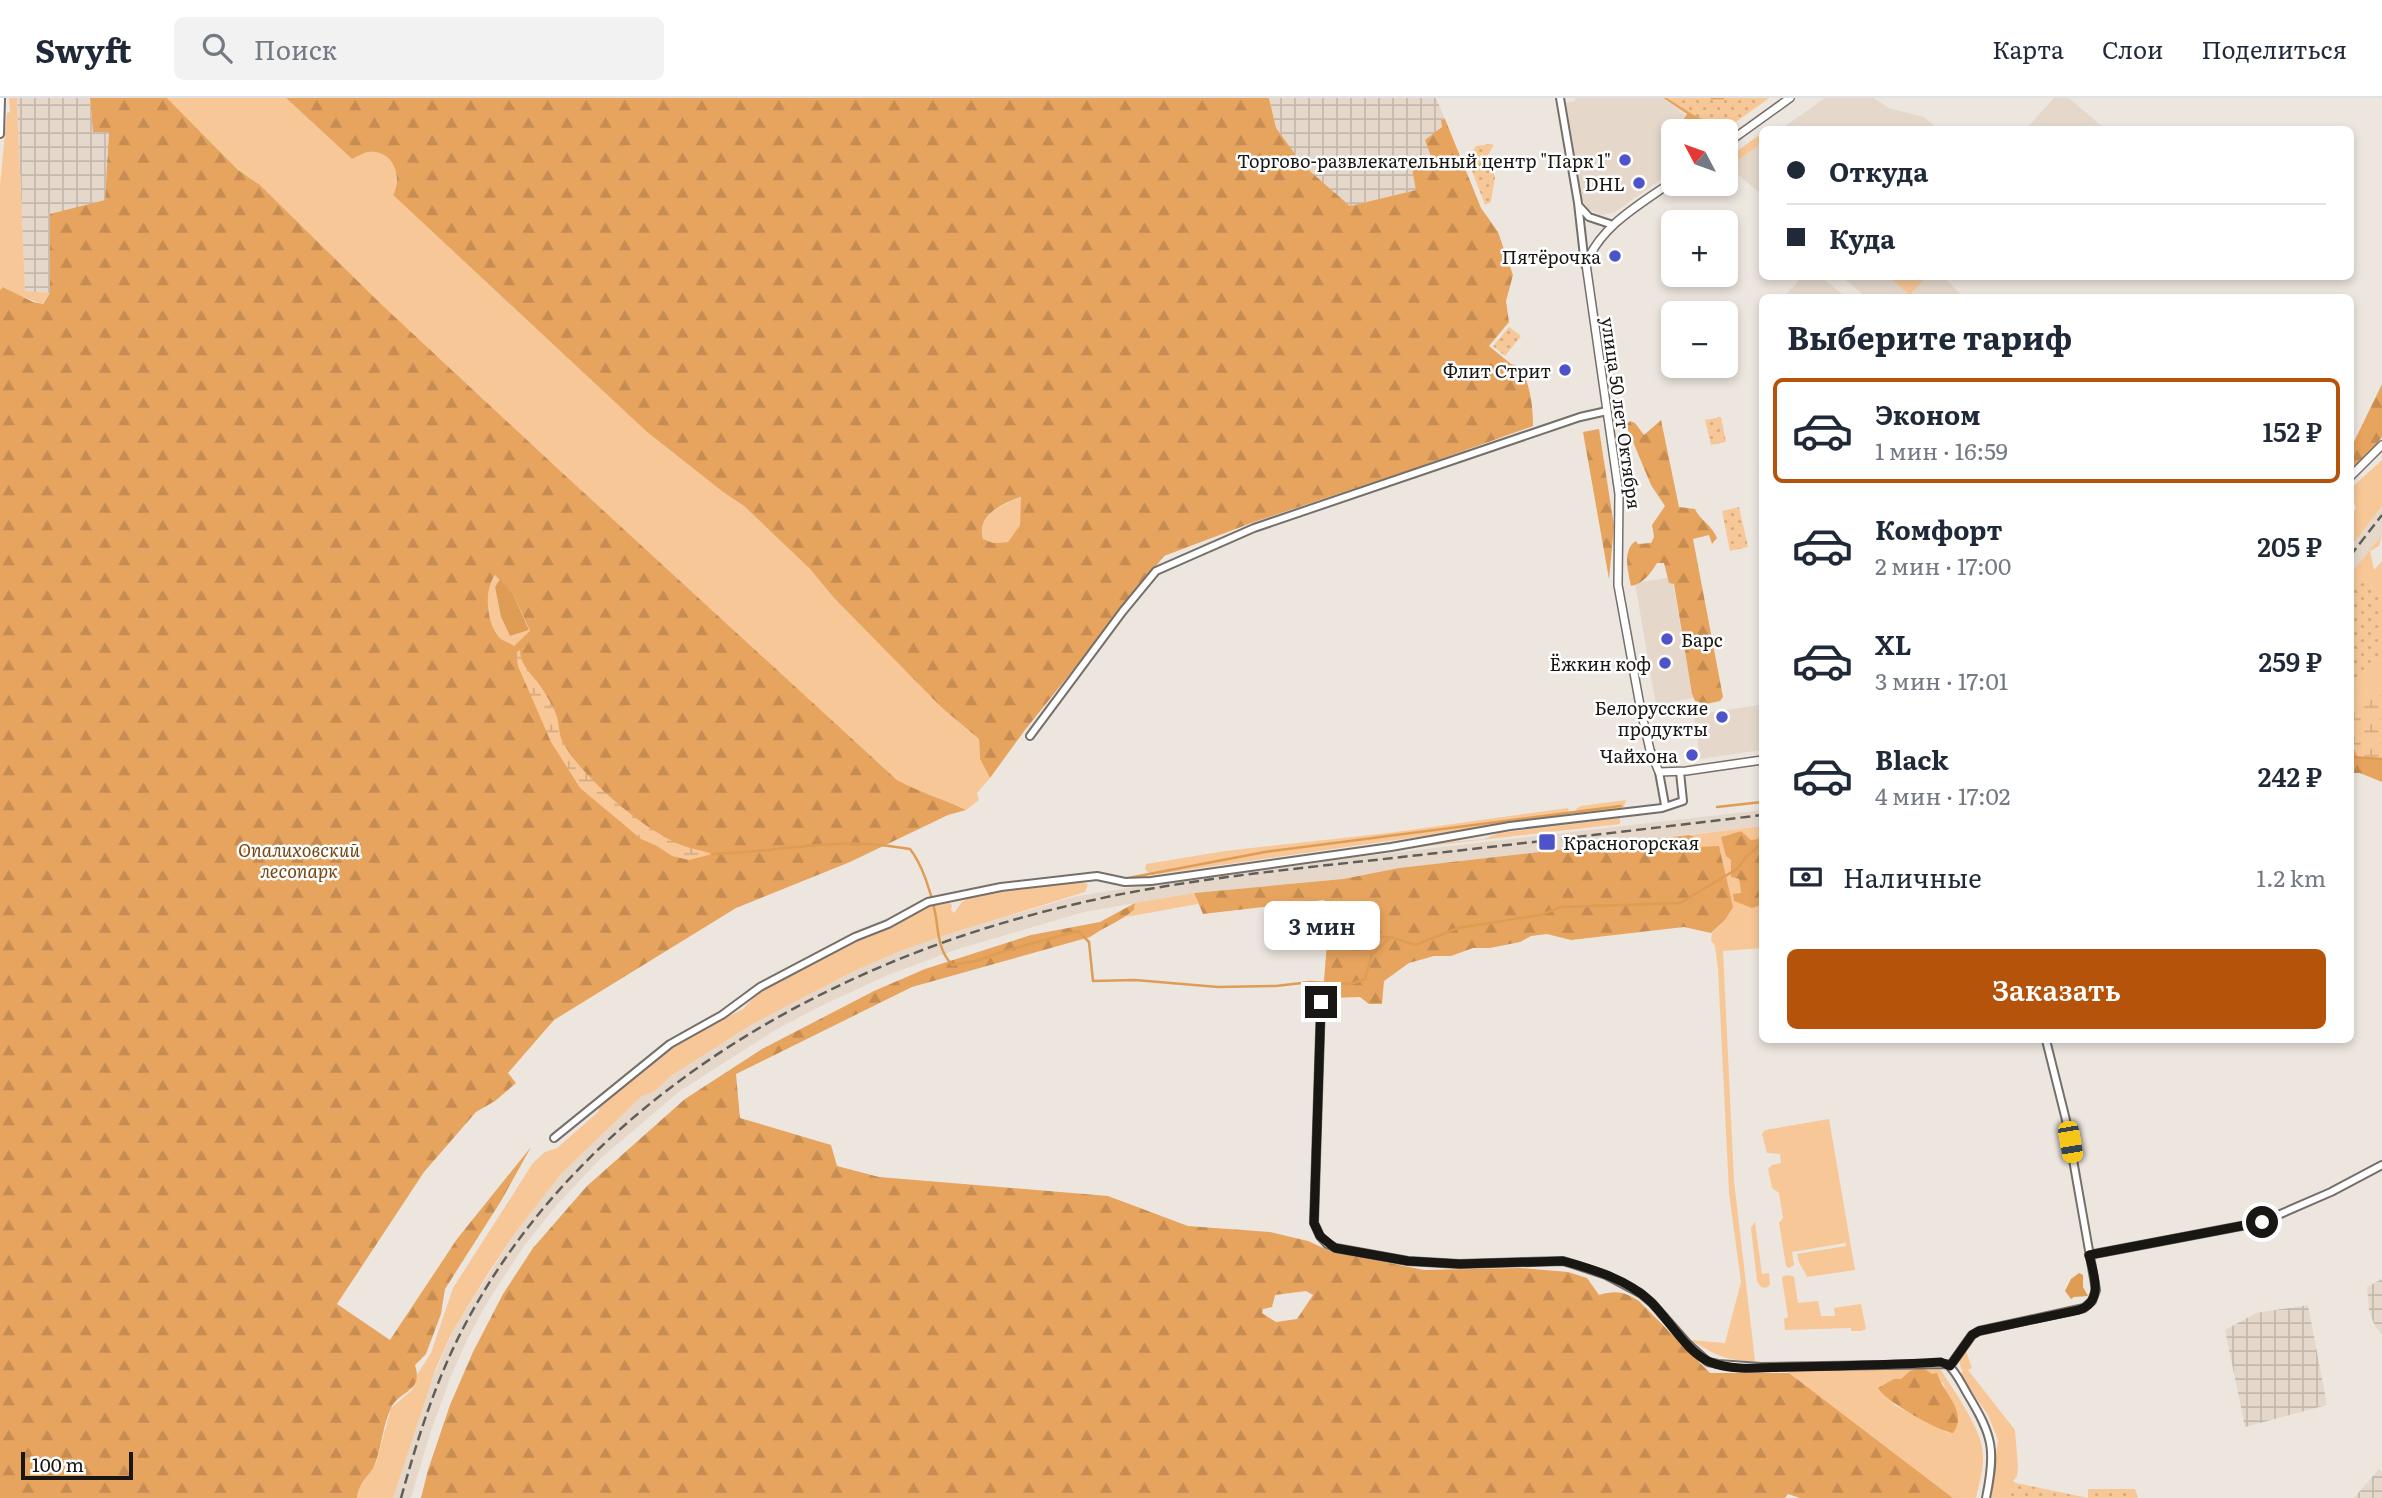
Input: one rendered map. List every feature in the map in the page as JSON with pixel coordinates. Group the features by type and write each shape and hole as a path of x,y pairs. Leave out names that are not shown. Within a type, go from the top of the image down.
{"street":[{"path":"0,134 1,98"},
{"name":"улица 50 лет Октября","path":"1560,98 1578,203 1621,511 1618,585 1641,711 1650,750 1659,772"},
{"path":"1738,135 1790,98"},
{"path":"1586,271 1591,252 1613,225 1661,190"},
{"path":"1578,203 1581,210 1589,216 1613,225"},
{"path":"1030,736 1156,571 1254,528 1580,417 1607,411"},
{"path":"2354,473 2382,445"},
{"path":"1665,805 1659,772 1681,772 1759,760"},
{"path":"554,1138 670,1044 722,1015 760,987 928,902 1000,887 1097,876 1125,882 1151,881 1391,847 1498,828 1662,808 1683,801 1681,772"},
{"path":"1321,1002 1314,1223 1317,1232 1327,1244 1387,1258 1427,1263 1563,1261 1573,1264 1606,1275 1640,1293 1688,1345 1708,1362 1718,1364 1761,1367 1941,1362 1950,1366 1989,1434 1992,1454 1986,1498"},
{"path":"1950,1366 1972,1335 1979,1331 2079,1310 2088,1305 2095,1296 2066,1120 2047,1043"},
{"path":"2089,1255 2262,1222 2331,1192 2382,1165"}],"shaded area":[{"path":"17,98 90,98 93,132 109,131 105,200 50,215 50,293 25,292"},
{"path":"1269,98 1436,98 1445,119 1441,120 1442,127 1432,159 1416,190 1350,206 1304,166 1276,128"},
{"path":"1575,98 1662,98 1686,115 1683,119 1661,119 1661,179 1615,212 1603,215 1588,209 1582,199 1565,103 1575,101"},
{"path":"1825,98 1874,98 1889,108 1924,117 1934,126 1785,126"},
{"path":"2054,98 2069,98 2102,126 2029,126"},
{"path":"1759,145 1759,192 1738,175 1738,160"},
{"path":"1799,280 1825,280 1842,294 1787,294"},
{"path":"1846,280 1947,280 1960,294 1862,294"},
{"path":"2382,506 2382,535 2354,569 2354,543"},
{"path":"1672,577 1693,698 1656,705 1635,583"},
{"path":"500,579 513,594 529,630 510,636 501,617 495,587"},
{"path":"1759,705 1759,750 1700,759 1694,715"},
{"path":"1759,810 1759,826 1399,868 1343,879 1194,893 1084,912 958,949 888,975 821,1006 777,1029 680,1091 600,1159 556,1206 524,1246 488,1301 468,1338 431,1431 411,1498 393,1498 424,1400 451,1334 515,1233 562,1173 642,1096 654,1092 671,1076 751,1025 852,972 952,933 1073,897 1305,863"},
{"path":"2079,1273 2083,1275 2083,1287 2088,1296 2071,1299 2065,1291 2071,1279"},
{"path":"2382,1279 2382,1335 2369,1310 2367,1287"},
{"path":"2308,1305 2327,1405 2245,1427 2225,1330 2256,1313"},
{"path":"2379,1469 2382,1472 2382,1498 2354,1498"}],"green space":[{"path":"9,98 17,98 25,291 50,293 42,304 4,287 0,290 0,185 7,113 10,112"},
{"name":"Опалиховский лесопарк","path":"90,98 167,98 238,170 260,185 381,304 897,780 966,810 948,815 850,862 736,908 554,1020 508,1073 516,1083 495,1101 476,1112 424,1172 337,1304 390,1340 457,1239 531,1147 501,1201 445,1289 441,1314 426,1354 415,1365 416,1381 391,1408 376,1461 357,1498 0,1498 0,290 3,287 43,304 50,293 50,214 105,200 109,132 93,132","holes":["495,575 513,594 530,631 514,646 500,638 491,623 488,597"]},
{"path":"167,98 286,98 352,159 377,152 390,159 397,180 393,195 647,432 744,506 810,569 834,598 941,707 979,739 980,759 990,778 977,793 979,800 966,810 897,780 381,304 260,185 238,170"},
{"path":"286,98 1269,98 1276,128 1304,166 1350,206 1416,190 1412,169 1432,159 1425,140 1442,127 1441,120 1445,119 1481,208 1498,232 1513,275 1506,301 1509,322 1489,346 1511,364 1521,367 1530,396 1533,426 1254,522 1164,556 990,778 980,759 979,739 941,707 834,598 810,569 744,506 647,432 393,195 397,180 390,159 377,152 352,159","holes":["1021,497 1020,525 1008,542 993,543 983,539 983,523 987,517 999,507"]},
{"path":"1663,98 1748,98 1723,119 1684,119 1687,114"},
{"path":"1667,98 1769,98 1738,121 1702,119"},
{"path":"1759,135 1759,145 1738,160 1738,150"},
{"path":"1494,145 1488,155 1488,162 1495,177 1491,202 1485,205 1468,160 1476,146"},
{"path":"1892,280 1923,280 1909,294"},
{"path":"1509,327 1521,336 1505,356 1493,346"},
{"path":"2382,384 2382,437 2354,466 2354,442"},
{"path":"1721,417 1726,442 1711,445 1705,420"},
{"path":"1661,420 1679,507 1695,509 1717,538 1712,544 1709,535 1693,539 1723,697 1720,701 1706,704 1695,701 1692,694 1674,584 1669,583 1664,563 1657,563 1646,578 1635,585 1631,586 1629,574 1629,549 1636,541 1638,544 1651,543 1654,537 1652,525 1665,506 1651,485 1626,425 1630,421 1635,423 1644,435"},
{"path":"1599,429 1614,526 1609,579 1583,432"},
{"path":"2382,460 2382,506 2354,543 2356,508 2354,485"},
{"path":"1022,497 1020,525 1008,542 993,543 983,539 984,523 993,511"},
{"path":"1739,507 1748,547 1730,551 1722,511"},
{"path":"2382,535 2379,546 2370,551 2374,570 2382,561 2382,596 2363,578 2354,586 2354,569"},
{"path":"495,575 500,579 495,587 501,617 510,636 529,630 530,632 514,646 500,638 491,623 488,597"},
{"path":"2363,578 2382,596 2382,660 2373,659 2354,684 2354,586"},
{"path":"520,650 525,666 554,709 564,745 586,773 616,802 649,827 681,845 712,854 689,860 672,856 641,839 580,788 551,742 518,666 516,653"},
{"path":"2373,659 2382,660 2382,694 2369,689 2354,702 2354,684"},
{"path":"2370,688 2382,694 2382,759 2358,758 2354,748 2354,702"},
{"path":"2354,748 2358,758 2382,759 2382,782 2354,773"},
{"path":"1626,800 1623,809 1580,814 1576,809 1581,806"},
{"path":"1568,808 1569,815 1151,875 1145,869 1146,864 1225,851 1388,833"},
{"path":"1620,818 1620,824 1418,847 1417,845 1484,839 1499,833"},
{"path":"1759,826 1757,839 1751,840 1741,831 1721,837 1731,860 1731,877 1739,879 1741,894 1752,908 1759,906 1759,948 1723,951 1734,1181 1755,1361 1721,1356 1691,1340 1725,1343 1741,1282 1729,1193 1718,969 1715,946 1711,940 1712,933 1725,920 1695,837 1689,835"},
{"path":"1741,831 1751,840 1759,837 1759,906 1752,908 1734,901 1733,894 1741,893 1739,879 1731,877 1731,860 1726,856 1721,837"},
{"path":"1689,835 1695,837 1697,847 1719,846 1733,907 1725,920 1711,933 1684,927 1571,940 1547,934 1490,948 1473,948 1451,956 1434,956 1409,963 1384,981 1382,1004 1369,1004 1360,997 1330,998 1323,993 1329,917 1324,900 1203,914 1194,893 1343,879 1399,868"},
{"path":"1075,881 1088,884 1085,892 952,933 852,972 751,1025 671,1076 654,1092 642,1096 562,1173 515,1233 489,1272 451,1334 436,1368 393,1498 357,1498 359,1485 376,1463 391,1408 412,1390 418,1373 431,1353 453,1288 533,1163 545,1152 557,1148 598,1112 601,1103 673,1045 743,1009 760,991 859,939 877,933 916,910 929,904 947,901 952,905 951,910 954,913 962,902 973,895"},
{"path":"1194,893 1198,904 1126,917 1134,910 1135,903"},
{"path":"1135,903 1134,910 1129,914 1090,937 912,987 736,1074 740,1118 831,1145 837,1166 879,1177 1108,1196 1188,1226 1270,1232 1308,1241 1330,1251 1424,1270 1520,1268 1568,1272 1587,1278 1599,1295 1621,1293 1640,1302 1710,1373 1789,1373 1953,1498 1800,1498 1788,1494 1785,1498 421,1498 450,1405 473,1352 503,1294 533,1248 587,1186 685,1099 762,1049 874,991 925,969 1031,935 1100,922","holes":["1306,1291 1313,1295 1297,1319 1276,1322 1262,1313 1263,1309 1272,1307 1275,1295"]},
{"path":"1829,1119 1855,1270 1807,1277 1797,1254 1846,1246 1845,1238 1845,1243 1792,1252 1794,1265 1789,1268 1786,1266 1779,1223 1783,1218 1779,1193 1772,1188 1768,1169 1781,1163 1780,1154 1767,1153 1762,1134 1765,1130"},
{"path":"1755,1222 1762,1274 1769,1273 1770,1285 1766,1288 1761,1287 1757,1281 1751,1228"},
{"path":"1783,1276 1794,1277 1798,1303 1818,1301 1821,1316 1835,1316 1834,1308 1861,1304 1866,1329 1785,1330 1784,1319 1788,1317 1782,1279"},
{"path":"1966,1351 1972,1368 1968,1370 2015,1430 2018,1467 2013,1481 2016,1483 2009,1498 1991,1498 1998,1440 1988,1415 1960,1375 1963,1371 1960,1360"},
{"path":"1938,1365 1978,1433 1983,1465 1976,1498 1953,1498 1789,1373 1788,1369 1842,1371","holes":["1922,1367 1944,1384 1948,1433 1896,1406 1888,1396 1910,1371"]},
{"path":"1922,1367 1932,1374 1937,1373 1953,1402 1958,1417 1953,1433 1912,1415 1878,1388"},
{"path":"2016,1483 2088,1498 2009,1498"},
{"path":"2088,1489 2135,1489 2138,1498 2088,1498"}],"waterway":[{"path":"1712,98 1723,98"},
{"path":"2354,757 2382,759"},
{"path":"1717,807 1759,802"},
{"path":"1123,879 1265,852 1621,806"},
{"path":"712,854 851,844 876,844 910,849 926,879 941,946 952,965 976,961 1078,931 1089,942 1093,981 1135,980 1218,987 1276,986 1310,982 1351,984 1365,979 1372,954 1391,937"},
{"path":"1353,937 1391,937 1415,945 1458,928 1540,915 1561,907 1680,903 1737,869 1759,846"}],"railway":[{"path":"2354,551 2382,515"},
{"path":"401,1498 421,1430 446,1363 467,1321 517,1242 577,1170 646,1107 722,1051 804,1003 889,963 977,931 1107,897 1270,872 1759,815"}],"place":[{"name":"Торгово-развлекательный центр \"Парк 1\"","path":"1625,160"},
{"name":"DHL","path":"1639,183"},
{"name":"Пятёрочка","path":"1615,256"},
{"name":"Флит Стрит","path":"1565,370"},
{"name":"Барс","path":"1667,639"},
{"name":"Ёжкин коф","path":"1665,663"},
{"name":"Белорусские продукты","path":"1722,717"},
{"name":"Чайхона","path":"1692,755"},
{"name":"Красногорская","path":"1547,842"}],"route":[{"path":"1321,1002 1314,1223 1317,1232 1327,1244 1387,1258 1427,1263 1563,1261 1573,1264 1606,1275 1640,1293 1688,1345 1708,1362 1761,1367 1941,1362 1950,1366 1972,1335 1979,1331 2079,1310 2088,1305 2096,1290 2089,1255 2262,1222"}]}
